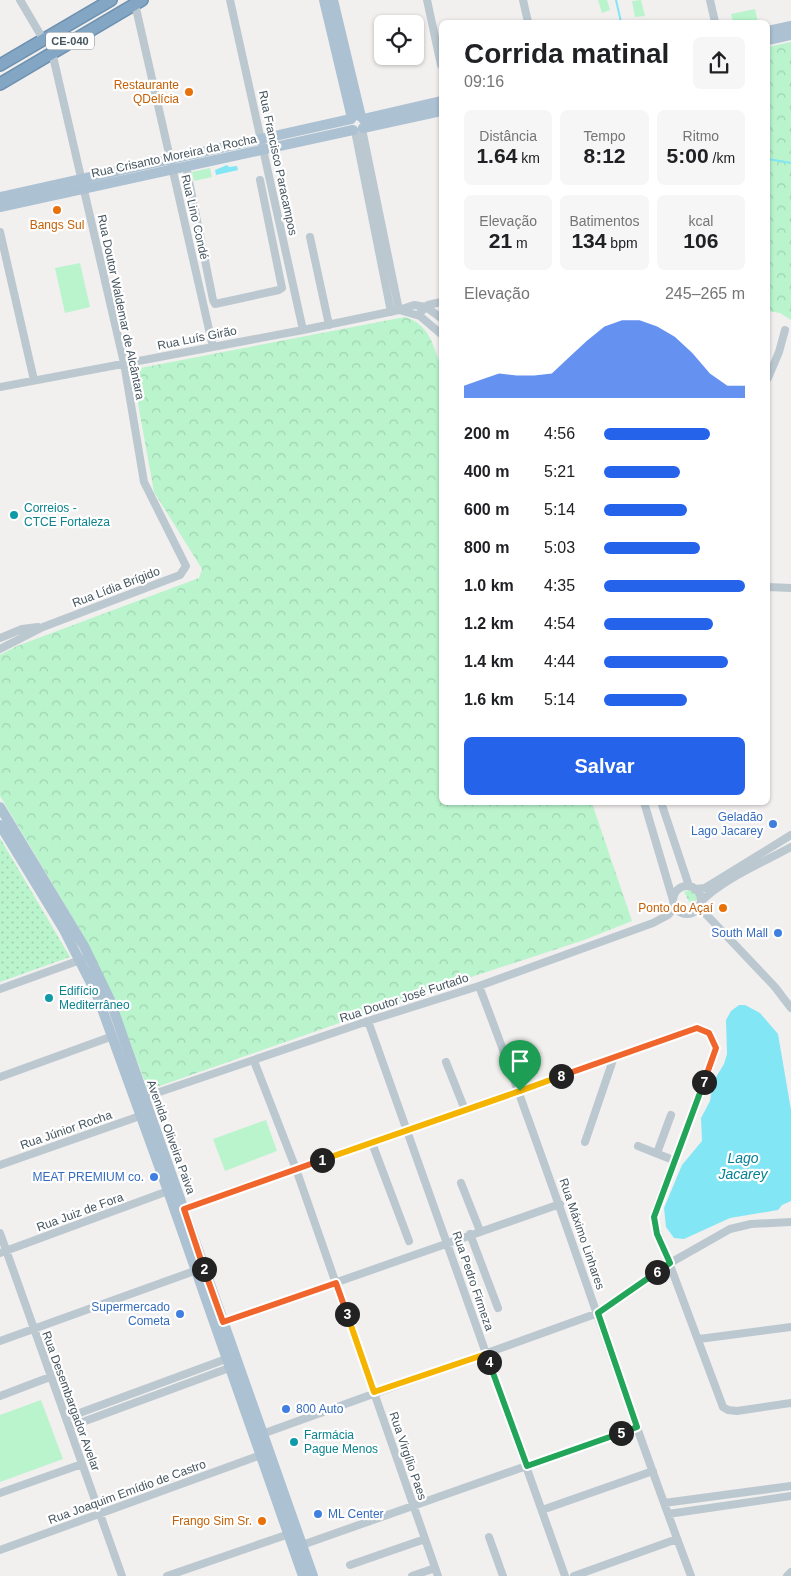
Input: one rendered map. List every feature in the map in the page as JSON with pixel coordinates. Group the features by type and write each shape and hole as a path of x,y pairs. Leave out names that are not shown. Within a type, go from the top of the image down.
{"highway":[{"name":"CE-040","path":"0,65 111,0"},
{"name":"CE-040","path":"0,84 139,2"}],"main road":[{"path":"324,0 331,12 357,124"},
{"path":"331,12 333,0"},
{"path":"770,31 791,26"},
{"path":"770,40 791,35"},
{"name":"Rua Crisanto Moreira da Rocha","path":"172,164 186,166 262,150 439,102"},
{"name":"Rua Crisanto Moreira da Rocha","path":"0,207 82,184 172,164 260,138 439,111"},
{"name":"Rua Crisanto Moreira da Rocha","path":"0,197 82,184"},
{"name":"Avenida Oliveira Paiva","path":"0,807 84,958 113,1036 184,1209 199,1269 228,1364 303,1576"},
{"name":"Avenida Oliveira Paiva","path":"0,825 110,1000 139,1099 140,1116 199,1269 223,1322 313,1576"}],"street":[{"path":"20,0 43,39"},
{"name":"Rua Francisco Paracampos","path":"230,0 303,330"},
{"path":"427,0 439,56"},
{"path":"522,0 527,20"},
{"path":"710,0 715,20"},
{"name":"Rua Lino Condé","path":"139,2 172,164 213,347"},
{"name":"Rua Doutor Waldemar de Alcântara","path":"52,52 124,363 144,482 152,501 185,560"},
{"path":"357,124 395,311 418,315 439,332"},
{"path":"186,166 215,304 282,288 260,180"},
{"path":"0,232 34,380"},
{"path":"310,237 328,325"},
{"path":"418,315 426,306 439,303"},
{"name":"Rua Luís Girão","path":"0,387 303,330 395,311 414,305 426,306"},
{"path":"426,306 439,316"},
{"path":"770,373 779,352 785,330"},
{"name":"Rua Lídia Brígido","path":"0,649 43,627 180,575 186,569 185,560"},
{"path":"770,587 791,588"},
{"name":"Rua Lídia Brígido","path":"0,638 22,630 43,627"},
{"path":"645,805 674,903 680,912 688,914 695,912 717,889 788,848 781,841"},
{"path":"662,805 693,888 701,896 702,910 775,987 791,1008"},
{"path":"674,903 678,890 705,888 791,835"},
{"name":"Rua Doutor José Furtado","path":"139,1099 368,1021 479,986 654,923 668,915 674,903"},
{"path":"0,989 84,958"},
{"name":"Rua Máximo Linhares","path":"479,986 520,1091 691,1576"},
{"name":"Rua Pedro Firmeza","path":"368,1021 565,1576"},
{"path":"184,1209 697,1028 709,1033 716,1048 713,1060 673,1160 654,1217 657,1234 699,1339 721,1404 725,1409 737,1411 791,1403"},
{"path":"0,1077 113,1036"},
{"path":"585,1142 614,1057"},
{"name":"Rua Virgílio Paes","path":"254,1061 296,1169 438,1576"},
{"path":"446,1062 464,1110"},
{"path":"657,1153 671,1115"},
{"name":"Rua Júnior Rocha","path":"0,1165 140,1116"},
{"path":"372,1143 409,1241"},
{"path":"638,1146 673,1160"},
{"path":"461,1184 480,1231"},
{"name":"Rua Juiz de Fora","path":"3,1252 168,1191"},
{"path":"223,1322 560,1204"},
{"path":"262,1434 374,1392 598,1313 670,1263 730,1229 750,1224 791,1222"},
{"name":"Rua Desembargador Avelar","path":"0,1234 3,1252 66,1418 122,1576"},
{"path":"470,1234 498,1308"},
{"path":"0,1341 199,1269"},
{"path":"699,1339 791,1327"},
{"path":"66,1418 228,1364"},
{"path":"69,1427 228,1364"},
{"path":"0,1396 50,1377"},
{"path":"302,1546 637,1427"},
{"name":"Rua Joaquim Emídio de Castro","path":"0,1550 261,1455"},
{"path":"0,1493 82,1464"},
{"path":"542,1510 653,1471"},
{"path":"664,1503 791,1486"},
{"path":"773,1488 774,1499"},
{"path":"668,1514 791,1496"},
{"path":"167,1576 289,1534"},
{"path":"489,1537 503,1576"},
{"path":"350,1565 425,1539"},
{"path":"574,1576 677,1539"},
{"path":"412,1576 435,1568"},
{"path":"787,1576 791,1572"}],"green space":[{"path":"598,0 607,0 610,10 602,13"},
{"path":"641,0 645,16 635,17 632,1"},
{"path":"755,9 758,20 732,20 731,14"},
{"path":"791,42 791,320 780,313 770,311 770,47"},
{"path":"210,168 212,177 194,181 192,172"},
{"path":"80,263 90,307 65,313 55,268"},
{"path":"405,317 413,320 425,330 439,361 439,805 593,805 632,921 584,940 465,979 148,1090 114,999 86,940 0,796 0,655 17,646 199,578 202,569 154,492 133,376 135,369"},
{"path":"0,838 70,957 0,982"},
{"path":"690,890 695,893 697,899 692,907 684,892"},
{"path":"266,1120 277,1151 225,1171 213,1139"},
{"path":"41,1400 63,1459 0,1482 0,1415"}],"water":[{"path":"227,165 229,167 237,166 238,170 216,175 215,170"},
{"name":"Lago Jacarey","path":"739,1005 745,1005 760,1013 778,1034 791,1110 791,1201 782,1205 778,1210 730,1218 684,1239 674,1238 666,1227 664,1208 682,1165 702,1141 701,1118 710,1101 713,1082 724,1064 727,1054 726,1020 731,1011"}],"waterway":[{"path":"616,0 621,20"},
{"path":"770,159 791,163"}],"place":[{"name":"Restaurante QDelícia","path":"189,92"},
{"name":"Bangs Sul","path":"57,210"},
{"name":"Correios - CTCE Fortaleza","path":"14,515"},
{"name":"Geladão Lago Jacarey","path":"773,824"},
{"name":"Ponto do Açaí","path":"723,908"},
{"name":"South Mall","path":"778,933"},
{"name":"Edifício Mediterrâneo","path":"49,998"},
{"name":"MEAT PREMIUM co.","path":"154,1177"},
{"name":"Supermercado Cometa","path":"180,1314"},
{"name":"800 Auto","path":"286,1409"},
{"name":"Farmácia Pague Menos","path":"294,1442"},
{"name":"ML Center","path":"318,1514"},
{"name":"Frango Sim Sr.","path":"262,1521"}],"route":[{"path":"697,1028 704,1029 709,1033 716,1048 713,1060 673,1160 654,1217 657,1234 670,1263 598,1313 637,1427 527,1466 486,1354 374,1392 336,1283 223,1322 184,1209 520,1091 697,1028"}]}
